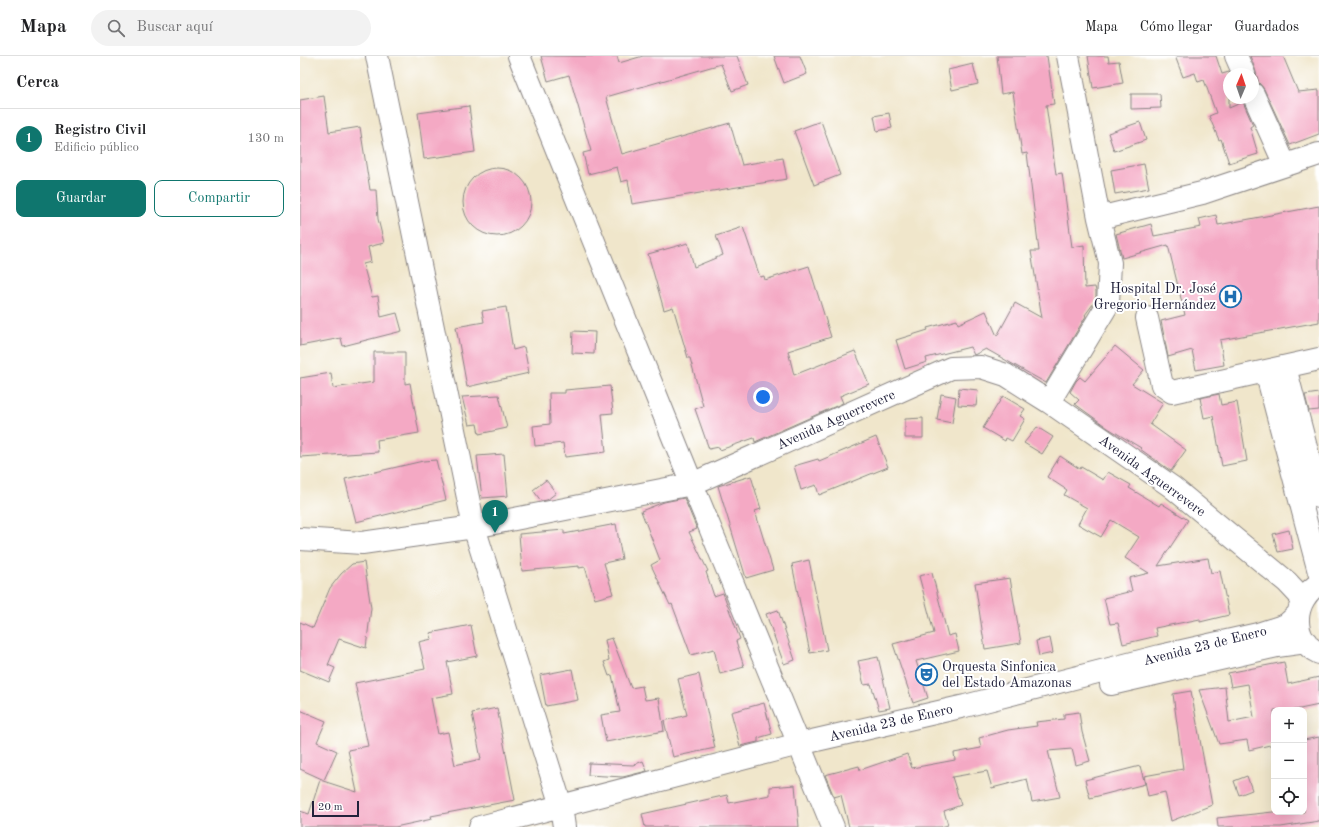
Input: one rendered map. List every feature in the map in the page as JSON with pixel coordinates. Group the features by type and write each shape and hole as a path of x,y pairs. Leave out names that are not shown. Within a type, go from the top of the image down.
{"street":[{"path":"377,56 474,527 563,817"},
{"path":"519,56 692,484 833,827"},
{"path":"1049,402 1108,304 1110,263 1098,218 1068,56"},
{"path":"1236,56 1241,68"},
{"path":"1258,104 1285,165"},
{"path":"1098,218 1202,193 1319,154"},
{"path":"1147,318 1162,385 1172,392 1319,359"},
{"name":"Avenida Aguerrevere","path":"300,539 362,543 474,527 692,484 951,368 981,367 1006,375 1049,402 1175,490 1287,582 1301,606"},
{"path":"1275,369 1319,497"},
{"path":"1275,369 1319,572"},
{"name":"Avenida 23 de Enero","path":"529,827 802,750 966,706 1160,656 1258,634 1286,625 1301,606 1308,592 1319,584"},
{"name":"Avenida 23 de Enero","path":"1301,606 1298,624 1301,634 1312,647"},
{"name":"Avenida 23 de Enero","path":"802,750 1277,646 1312,647"},
{"name":"Avenida 23 de Enero","path":"480,827 563,817"}],"building":[{"path":"541,56 617,56 619,63 643,56 737,56 748,85 732,91 721,64 606,97 622,154 730,123 742,165 783,158 787,179 632,204 628,180 621,182 617,167 588,174 583,153 591,151 569,75 548,81"},
{"path":"774,56 800,56 807,74 784,83"},
{"path":"997,56 1047,56 1054,104 1046,105 1056,174 1062,173 1072,247 1084,245 1085,288 1095,287 1096,291 1096,300 1085,315 1086,316 1046,383 986,349 974,355 970,347 926,358 927,362 905,369 896,340 928,330 927,328 957,320 958,324 986,311 997,336 1015,303 1042,318 1031,251 1039,251 1027,153 1022,154 1013,92 1001,94"},
{"path":"1088,56 1108,56 1109,62 1119,61 1123,83 1093,88"},
{"path":"1175,56 1216,56 1223,74 1223,104 1229,104 1229,108 1238,104 1244,104 1253,125 1250,127 1258,154 1229,163 1221,139 1219,140 1209,116 1216,113 1204,80 1198,82 1195,73 1183,77"},
{"path":"1250,56 1283,56 1298,92 1319,90 1319,134 1290,145 1264,89 1259,83 1259,68 1255,68"},
{"path":"973,64 978,84 952,90 948,70"},
{"path":"1131,94 1160,94 1161,108 1131,109"},
{"path":"324,96 329,132 360,127 370,190 376,190 378,219 384,243 368,247 371,262 363,264 372,297 378,296 381,317 397,313 402,331 343,346 341,338 300,346 300,100"},
{"path":"469,106 475,152 424,159 418,113"},
{"path":"889,113 892,128 877,131 874,116"},
{"path":"821,121 840,175 814,185 794,131"},
{"path":"1140,122 1146,140 1114,151 1108,133"},
{"path":"1144,164 1149,188 1115,194 1111,170"},
{"path":"497,168 510,171 521,178 528,189 531,202 528,215 521,226 510,233 497,236 484,233 473,226 466,215 463,202 466,189 473,178 484,171"},
{"path":"1319,206 1319,322 1220,340 1224,365 1196,370 1192,350 1168,357 1161,321 1185,315 1168,245 1122,258 1116,234 1151,224 1154,236 1201,227 1199,219 1216,215 1218,225"},
{"path":"743,227 760,277 764,276 765,280 809,266 831,337 788,351 794,375 855,351 869,384 840,396 843,403 755,442 754,438 720,450 719,447 709,449 695,409 703,406 690,358 688,358 673,307 664,310 648,254 688,243 694,267 723,255 716,236"},
{"path":"506,307 513,350 524,347 529,373 467,387 456,327 484,322 482,311"},
{"path":"573,331 595,332 594,354 572,353"},
{"path":"1115,346 1144,370 1132,384 1163,403 1150,424 1186,450 1171,471 1140,449 1141,448 1108,428 1075,404 1079,400 1070,392 1076,381 1080,377 1085,381"},
{"path":"374,352 405,352 405,384 410,383 419,433 377,440 378,452 300,457 300,378 331,373 333,388 374,382"},
{"path":"610,386 613,413 602,414 606,452 565,457 563,443 535,446 533,426 550,424 549,393 565,393 565,390"},
{"path":"959,388 978,390 976,406 958,405"},
{"path":"1319,393 1319,410 1309,411 1305,395"},
{"path":"941,394 956,397 952,423 937,420"},
{"path":"1219,394 1221,405 1237,402 1247,461 1222,466 1213,416 1204,418 1200,398"},
{"path":"499,395 507,428 479,434 477,424 469,425 462,397"},
{"path":"1003,396 1025,409 1020,416 1025,419 1012,441 1006,438 1005,441 983,428"},
{"path":"923,418 923,438 905,438 905,419"},
{"path":"1037,427 1053,437 1042,454 1024,443"},
{"path":"876,437 888,467 819,495 816,485 801,490 794,466 818,459 819,461"},
{"path":"504,454 508,496 482,498 477,456"},
{"path":"1060,456 1080,469 1081,467 1103,480 1108,472 1131,485 1129,488 1159,506 1161,503 1188,520 1158,566 1208,558 1211,573 1220,571 1229,615 1200,622 1200,619 1155,628 1157,636 1123,644 1118,623 1110,624 1104,598 1132,591 1129,578 1149,573 1125,558 1139,537 1111,520 1101,537 1078,524 1087,508 1064,495 1067,490 1047,477"},
{"path":"436,460 446,500 356,522 345,479 423,461"},
{"path":"751,476 761,509 755,511 773,570 746,578 718,486"},
{"path":"546,480 556,493 547,500 541,501 533,490"},
{"path":"684,498 697,529 689,532 708,571 706,572 714,596 723,593 740,639 736,641 744,667 720,674 714,649 691,655 672,604 670,605 651,565 660,560 641,511 664,502"},
{"path":"616,524 622,559 604,563 613,594 595,599 585,567 579,568 579,566 522,571 519,534 564,530 564,534"},
{"path":"1289,530 1293,549 1278,552 1273,534"},
{"path":"809,560 827,650 810,653 792,564"},
{"path":"364,562 371,608 366,648 339,639 328,665 335,668 329,682 300,670 300,622 313,628 330,588 341,574 352,564"},
{"path":"932,573 948,636 955,634 959,651 916,661 928,698 913,703 893,644 934,633 919,576"},
{"path":"1010,578 1021,643 985,649 975,583"},
{"path":"778,610 795,660 784,664 766,614"},
{"path":"471,625 477,656 447,662 453,694 431,698 438,734 448,732 455,765 481,759 472,713 497,708 515,800 431,816 432,819 395,827 300,827 300,811 309,814 320,780 357,792 348,750 368,746 355,683 425,669 419,642 432,639 430,633"},
{"path":"612,638 631,688 642,686 645,700 659,698 664,731 606,742 601,715 620,712 612,675 609,676 604,662 609,660 605,640"},
{"path":"1050,638 1053,653 1039,656 1036,641"},
{"path":"878,657 890,708 879,710 871,684 864,685 858,661"},
{"path":"1284,662 1288,684 1319,677 1319,705 1307,708 1271,707 1271,745 1249,750 1247,740 1219,744 1199,690 1225,687 1229,722 1254,717 1248,684 1231,687 1228,673"},
{"path":"572,669 578,700 546,706 540,675"},
{"path":"699,674 715,748 673,757 664,721 687,715 678,679"},
{"path":"1191,691 1212,805 1171,821 1165,792 1148,796 1144,776 1183,769 1173,694"},
{"path":"764,703 772,734 758,738 758,742 740,746 731,712"},
{"path":"300,710 326,721 317,742 337,751 324,780 300,769"},
{"path":"1079,712 1082,732 1090,761 1076,765 1072,749 1048,751 1060,797 1032,802 1027,779 992,788 987,771 952,777 961,805 944,811 948,825 941,827 849,827 841,795 834,797 825,775 859,766 860,770 907,754 912,768 955,760 954,753 981,748 979,738 1008,730 1037,726 1036,722 1064,719 1064,714"},
{"path":"1319,737 1319,821 1281,827 1218,827 1217,818 1271,812 1271,815 1307,815 1307,739"},
{"path":"643,761 647,771 623,777 588,775 589,763 633,765"},
{"path":"1140,766 1145,784 1090,798 1085,780"},
{"path":"1247,776 1252,790 1239,795 1234,781"},
{"path":"795,785 799,827 645,827 642,814 727,795 729,803 770,795 770,787"}],"place":[{"name":"Hospital Dr. José Gregorio Hernández","path":"1231,297"},
{"name":"Registro Civil","path":"495,533"},
{"name":"Orquesta Sinfonica del Estado Amazonas","path":"927,675"}]}
